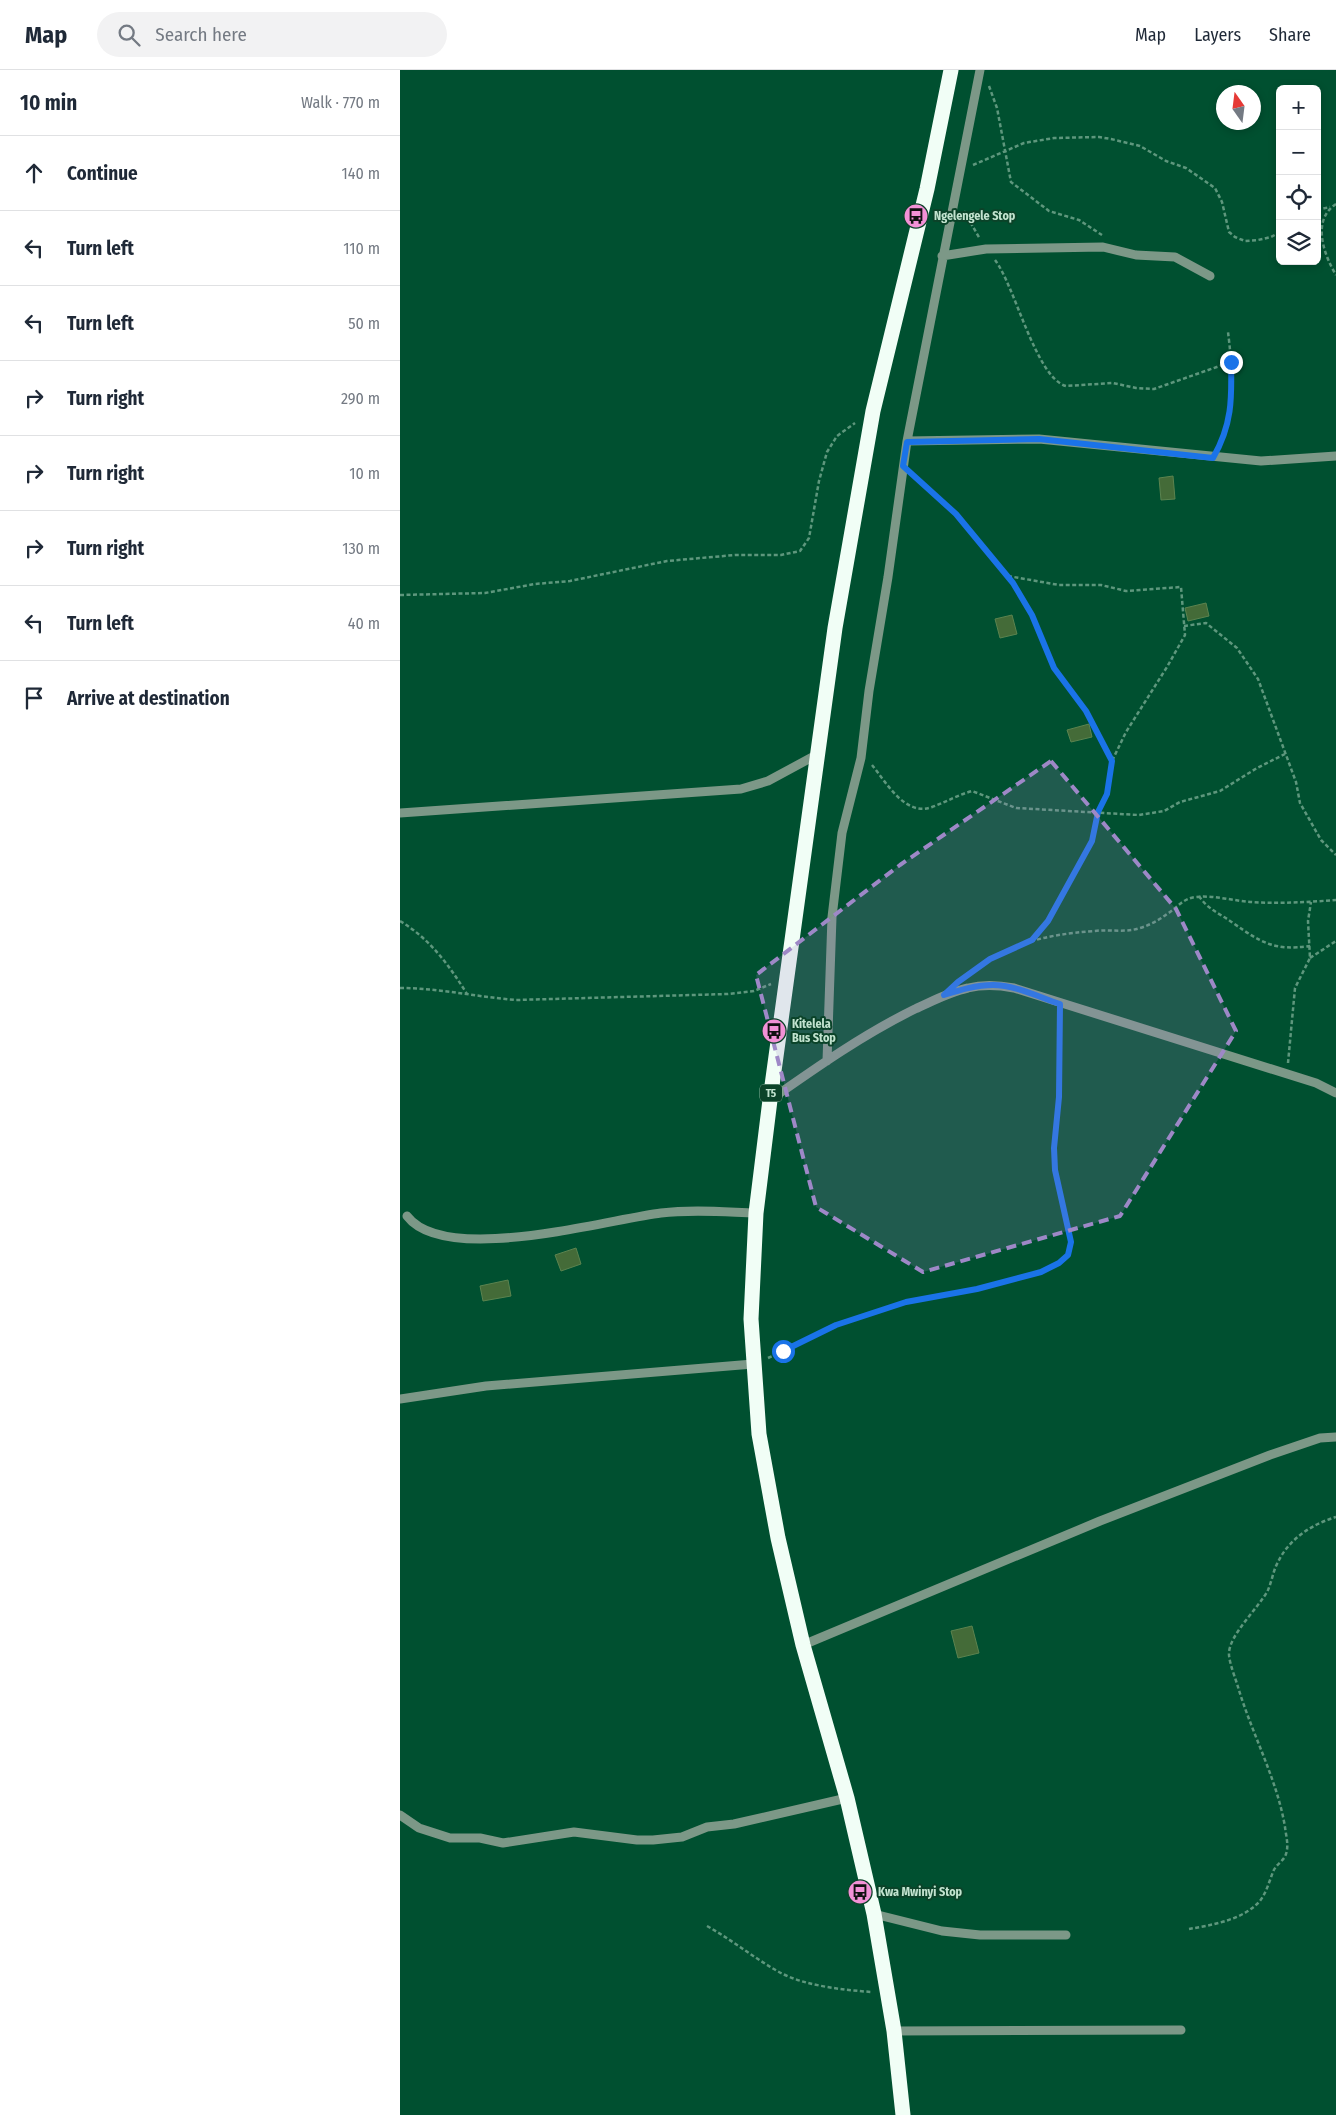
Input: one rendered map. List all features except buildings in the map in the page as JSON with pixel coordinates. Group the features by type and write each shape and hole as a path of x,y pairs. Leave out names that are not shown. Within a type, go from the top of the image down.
{"highway":[{"name":"T5","path":"902,2115 894,2031 874,1914 847,1798 803,1644 778,1538 759,1434 751,1319 756,1213 786,978 835,628 873,411 927,189 951,70"}],"street":[{"path":"827,1061 832,917 842,833 862,752 869,691 888,577 907,442 942,256 980,73"},
{"path":"942,256 986,249 1033,247 1113,248 1136,255 1175,257 1210,276"},
{"path":"907,442 1039,439 1213,458 1261,461 1336,456"},
{"path":"400,813 741,789 768,781 818,754"},
{"path":"770,1100 891,1021 944,995 969,987 994,985 1014,988 1060,1004 1179,1039 1316,1083 1336,1093"},
{"path":"406,1216 413,1225 426,1231 443,1237 466,1239 525,1236 664,1213 697,1211 756,1213"},
{"path":"400,1399 486,1386 753,1364"},
{"path":"803,1644 1100,1521 1320,1438 1336,1437"},
{"path":"400,1815 419,1828 443,1837 480,1838 503,1843 574,1832 638,1840 654,1840 682,1837 708,1827 734,1824 847,1798"},
{"path":"874,1914 942,1931 980,1935 1066,1934"},
{"path":"894,2031 1181,2030"}],"path":[{"path":"980,73 989,86 998,108 1011,182 1049,212 1073,218 1091,226 1107,239 1113,248"},
{"path":"960,172 1004,150 1024,143 1054,138 1099,137 1140,146 1166,161 1186,168 1215,188 1222,202 1229,232 1235,237 1245,241 1258,240 1276,234"},
{"path":"955,196 986,249 1007,280 1014,300 1049,373 1061,385 1112,383 1136,388 1154,389 1231,362"},
{"path":"1336,204 1326,214 1322,240 1329,263 1336,275"},
{"path":"1321,209 1332,207"},
{"path":"1213,458 1227,430 1231,391 1228,332"},
{"path":"400,595 484,593 535,584 570,581 667,561 735,555 782,555 800,551 809,538 819,481 827,452 837,436 873,411"},
{"path":"903,466 956,514 1008,576 1032,615 1054,668 1086,711 1112,761"},
{"path":"1008,576 1059,585 1101,585 1126,591 1181,587 1185,634 1167,667 1126,732 1112,761 1107,794 1098,812 1092,841 1048,921 1032,940"},
{"path":"1184,626 1206,623 1237,648 1245,658 1258,679 1296,782 1300,803 1321,840 1336,856"},
{"path":"862,752 894,793 906,803 919,809 930,808 972,790 1016,808 1140,815 1164,810 1180,802 1220,791 1256,768 1285,754"},
{"path":"1199,896 1213,911 1249,935 1288,949 1310,946"},
{"path":"964,978 990,959 1032,940 1069,933 1132,930 1155,922 1189,898 1199,896 1253,902 1336,900"},
{"path":"1287,1074 1295,988 1310,958 1308,921 1312,902"},
{"path":"400,921 431,944 451,967 468,995"},
{"path":"1310,958 1336,941"},
{"path":"400,988 429,988 468,995 516,1000 728,994 754,991 786,978"},
{"path":"753,1364 845,1321 906,1302 977,1289 1041,1272 1059,1263 1068,1255 1071,1242 1055,1170 1054,1148 1059,1097 1060,1004"},
{"path":"1189,1929 1226,1921 1253,1907 1259,1902 1266,1891 1274,1869 1286,1855 1286,1835 1279,1802 1242,1699 1231,1662 1230,1647 1268,1590 1277,1563 1284,1552 1293,1541 1312,1526 1336,1517"},
{"path":"707,1926 738,1944 780,1973 852,1991 888,1994"}],"highlighted area":[{"path":"1051,761 1176,909 1236,1031 1120,1216 923,1272 816,1207 756,975 900,865"}],"place":[{"name":"Ngelengele Stop","path":"916,216"},
{"name":"Kitelela Bus Stop","path":"774,1031"},
{"name":"Kwa Mwinyi Stop","path":"860,1892"}],"route":[{"path":"783,1351 845,1321 906,1302 977,1289 1041,1272 1059,1263 1068,1255 1071,1242 1055,1170 1054,1148 1059,1097 1060,1004 1014,988 994,985 969,987 944,995 958,982 990,959 1032,940 1048,921 1092,841 1098,812 1107,794 1112,761 1086,711 1054,668 1032,615 1013,583 956,514 903,466 907,442 1039,439 1213,458 1227,430 1230,412 1231,362"}]}
